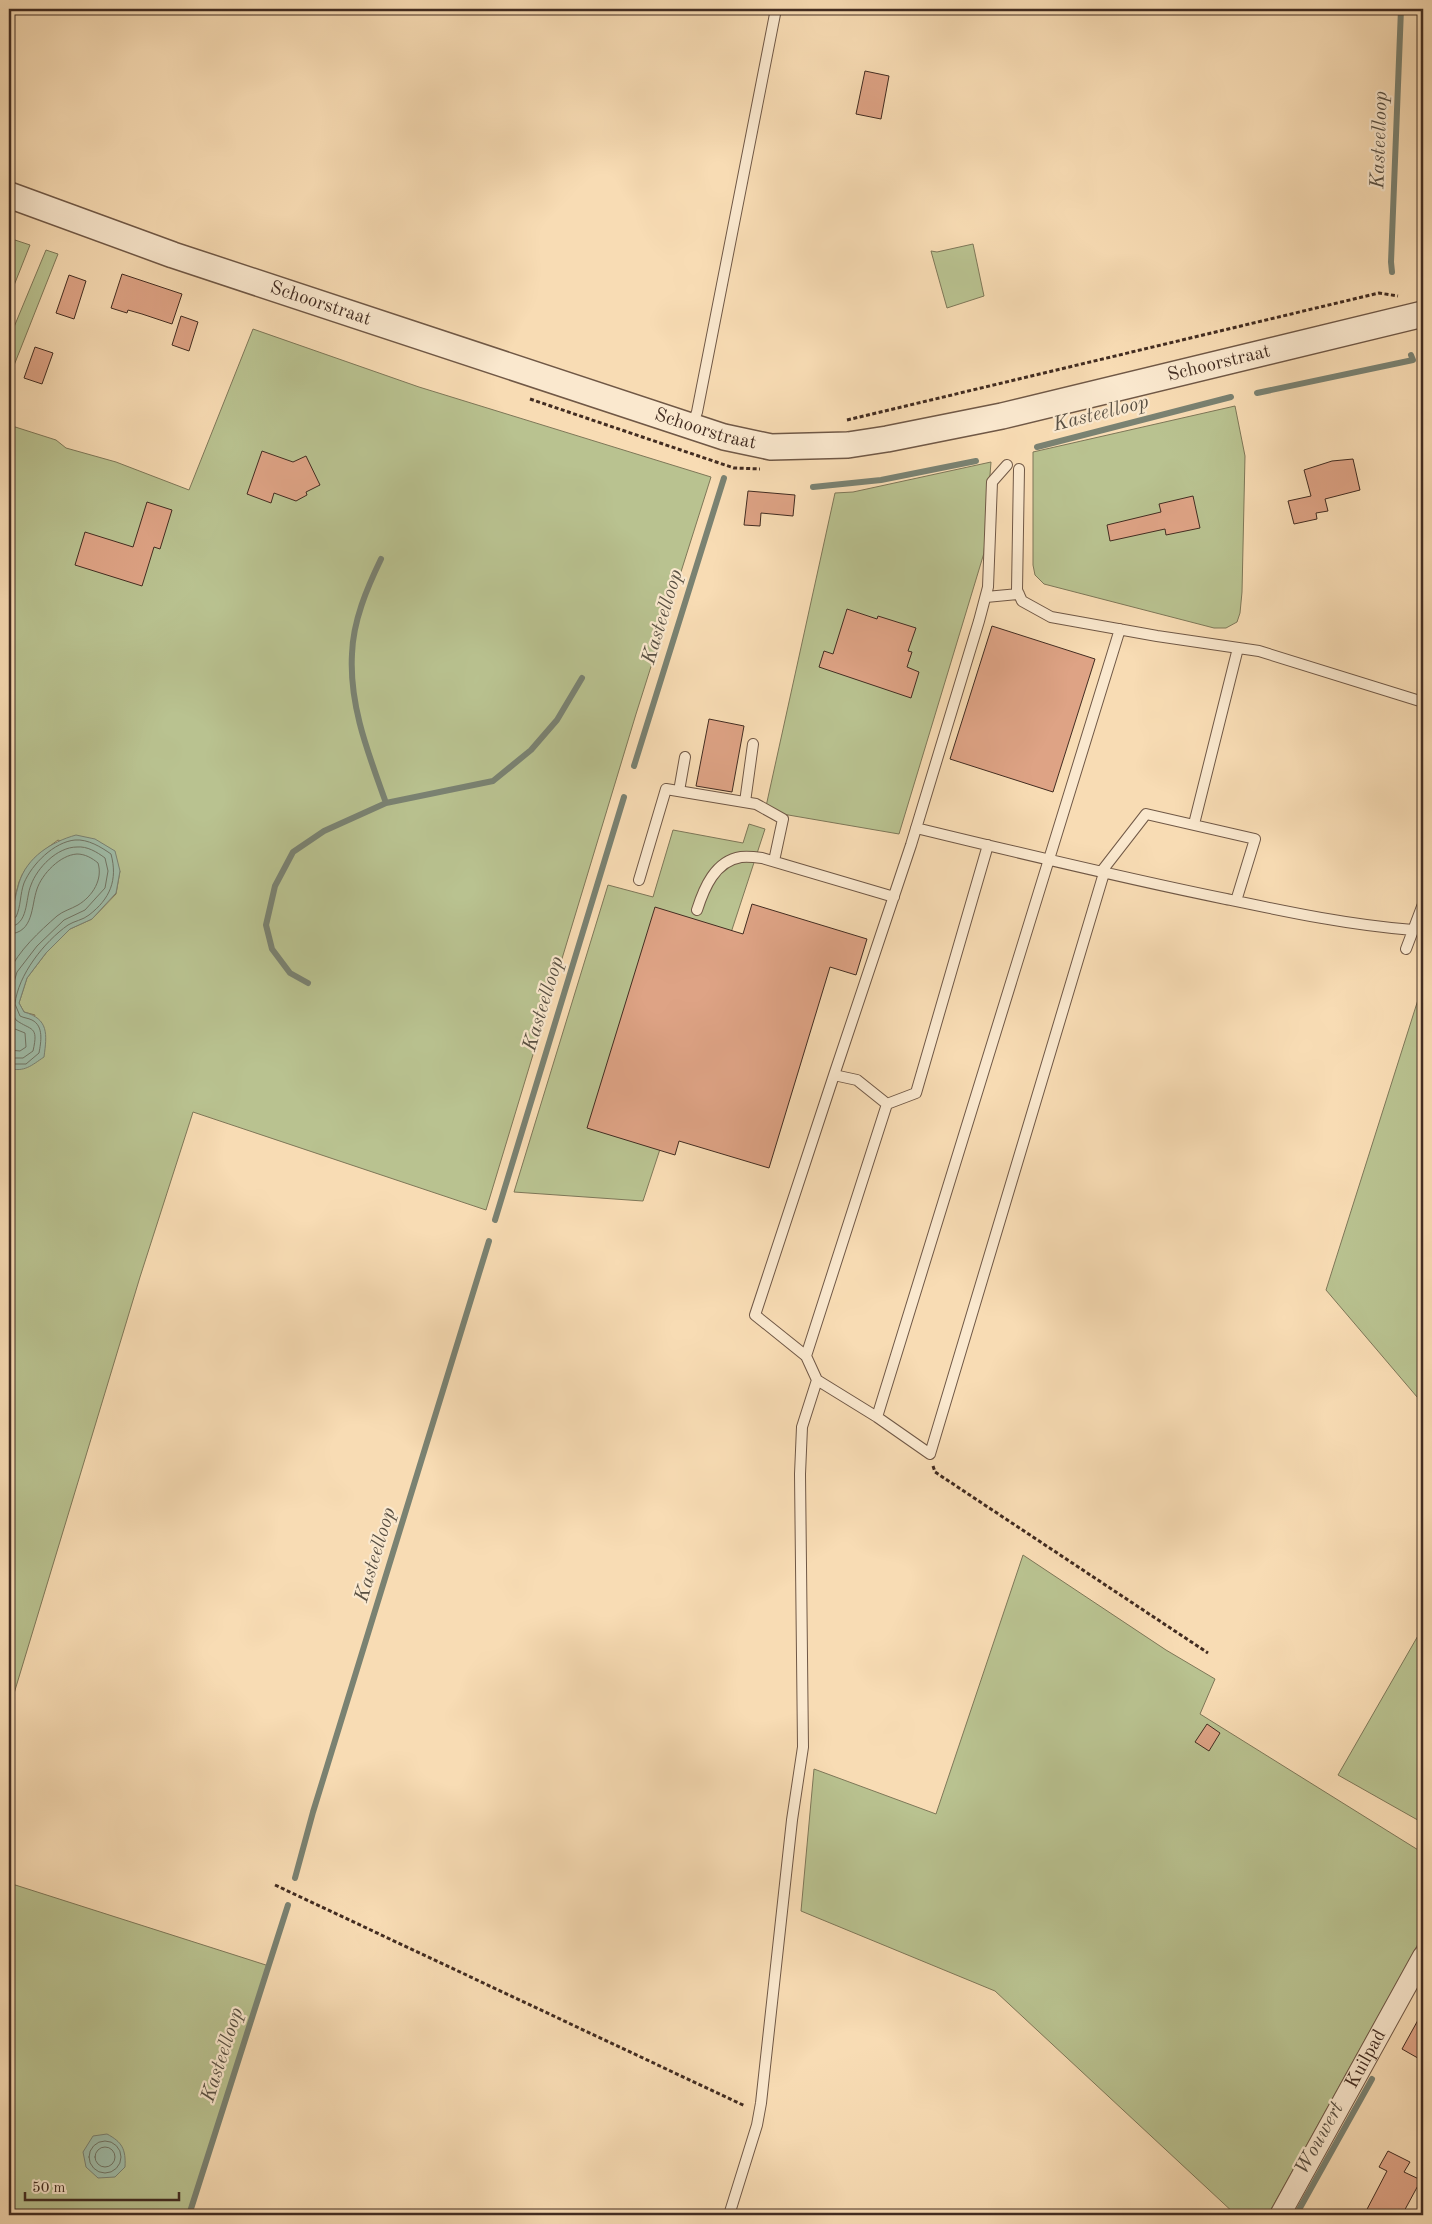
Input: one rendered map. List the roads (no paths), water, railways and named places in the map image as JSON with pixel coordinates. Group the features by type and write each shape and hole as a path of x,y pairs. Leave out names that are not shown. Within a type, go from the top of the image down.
{"street":[{"name":"Schoorstraat","path":"9,195 173,255 724,437 771,447 848,445 1002,416 1423,314"},
{"name":"Kuilpad","path":"1280,2215 1423,1956"}],"lane":[{"path":"691,426 697,412 776,9"},
{"path":"1007,466 992,482 986,597 894,897 755,1315 806,1356 817,1380 877,1417 930,1454 1103,873 1146,814 1194,824 1255,839 1236,901"},
{"path":"1019,469 1019,594 1022,601 1052,617 1120,630 1259,651 1423,702"},
{"path":"986,597 1019,594"},
{"path":"877,1417 1120,630"},
{"path":"1194,824 1238,648"},
{"path":"745,802 753,744"},
{"path":"679,791 685,757"},
{"path":"639,880 666,789 756,804 782,819 774,861"},
{"path":"916,828 1103,873 1236,901 1364,926 1412,930"},
{"path":"887,1104 916,1093 988,845"},
{"path":"697,910 710,878 720,866 740,856 774,861 894,897"},
{"path":"1406,948 1423,904"},
{"path":"834,1075 857,1080 887,1104"},
{"path":"806,1356 887,1104"},
{"path":"729,2215 760,2112 792,1820 803,1747 800,1474 802,1427 817,1380"}],"water":[{"path":"76,835 95,839 115,851 120,871 116,893 92,919 70,929 46,953 27,978 19,1003 24,1012 32,1015 42,1023 46,1034 44,1057 24,1069 9,1068 9,920 19,883 28,866 41,852 49,846"},
{"path":"107,2134 120,2143 125,2155 125,2167 115,2177 98,2178 86,2167 83,2152 93,2136"}],"waterway":[{"name":"Kasteelloop","path":"1392,272 1401,9"},
{"name":"Kasteelloop","path":"1257,393 1413,360 1411,355"},
{"name":"Kasteelloop","path":"1037,447 1231,397"},
{"name":"Kasteelloop","path":"813,487 881,480 976,461"},
{"name":"Kasteelloop","path":"634,766 724,478"},
{"path":"381,559 358,617 353,642 352,673 357,711 373,767 386,803"},
{"path":"308,983 290,973 272,949 266,925 275,886 293,852 324,831 386,803 493,781 531,750 557,720 582,678"},
{"name":"Kasteelloop","path":"495,1220 624,797"},
{"name":"Kasteelloop","path":"295,1878 313,1812 489,1241"},
{"name":"Kasteelloop","path":"189,2215 288,1905"},
{"name":"Wouwert","path":"1296,2215 1372,2079"}]}
